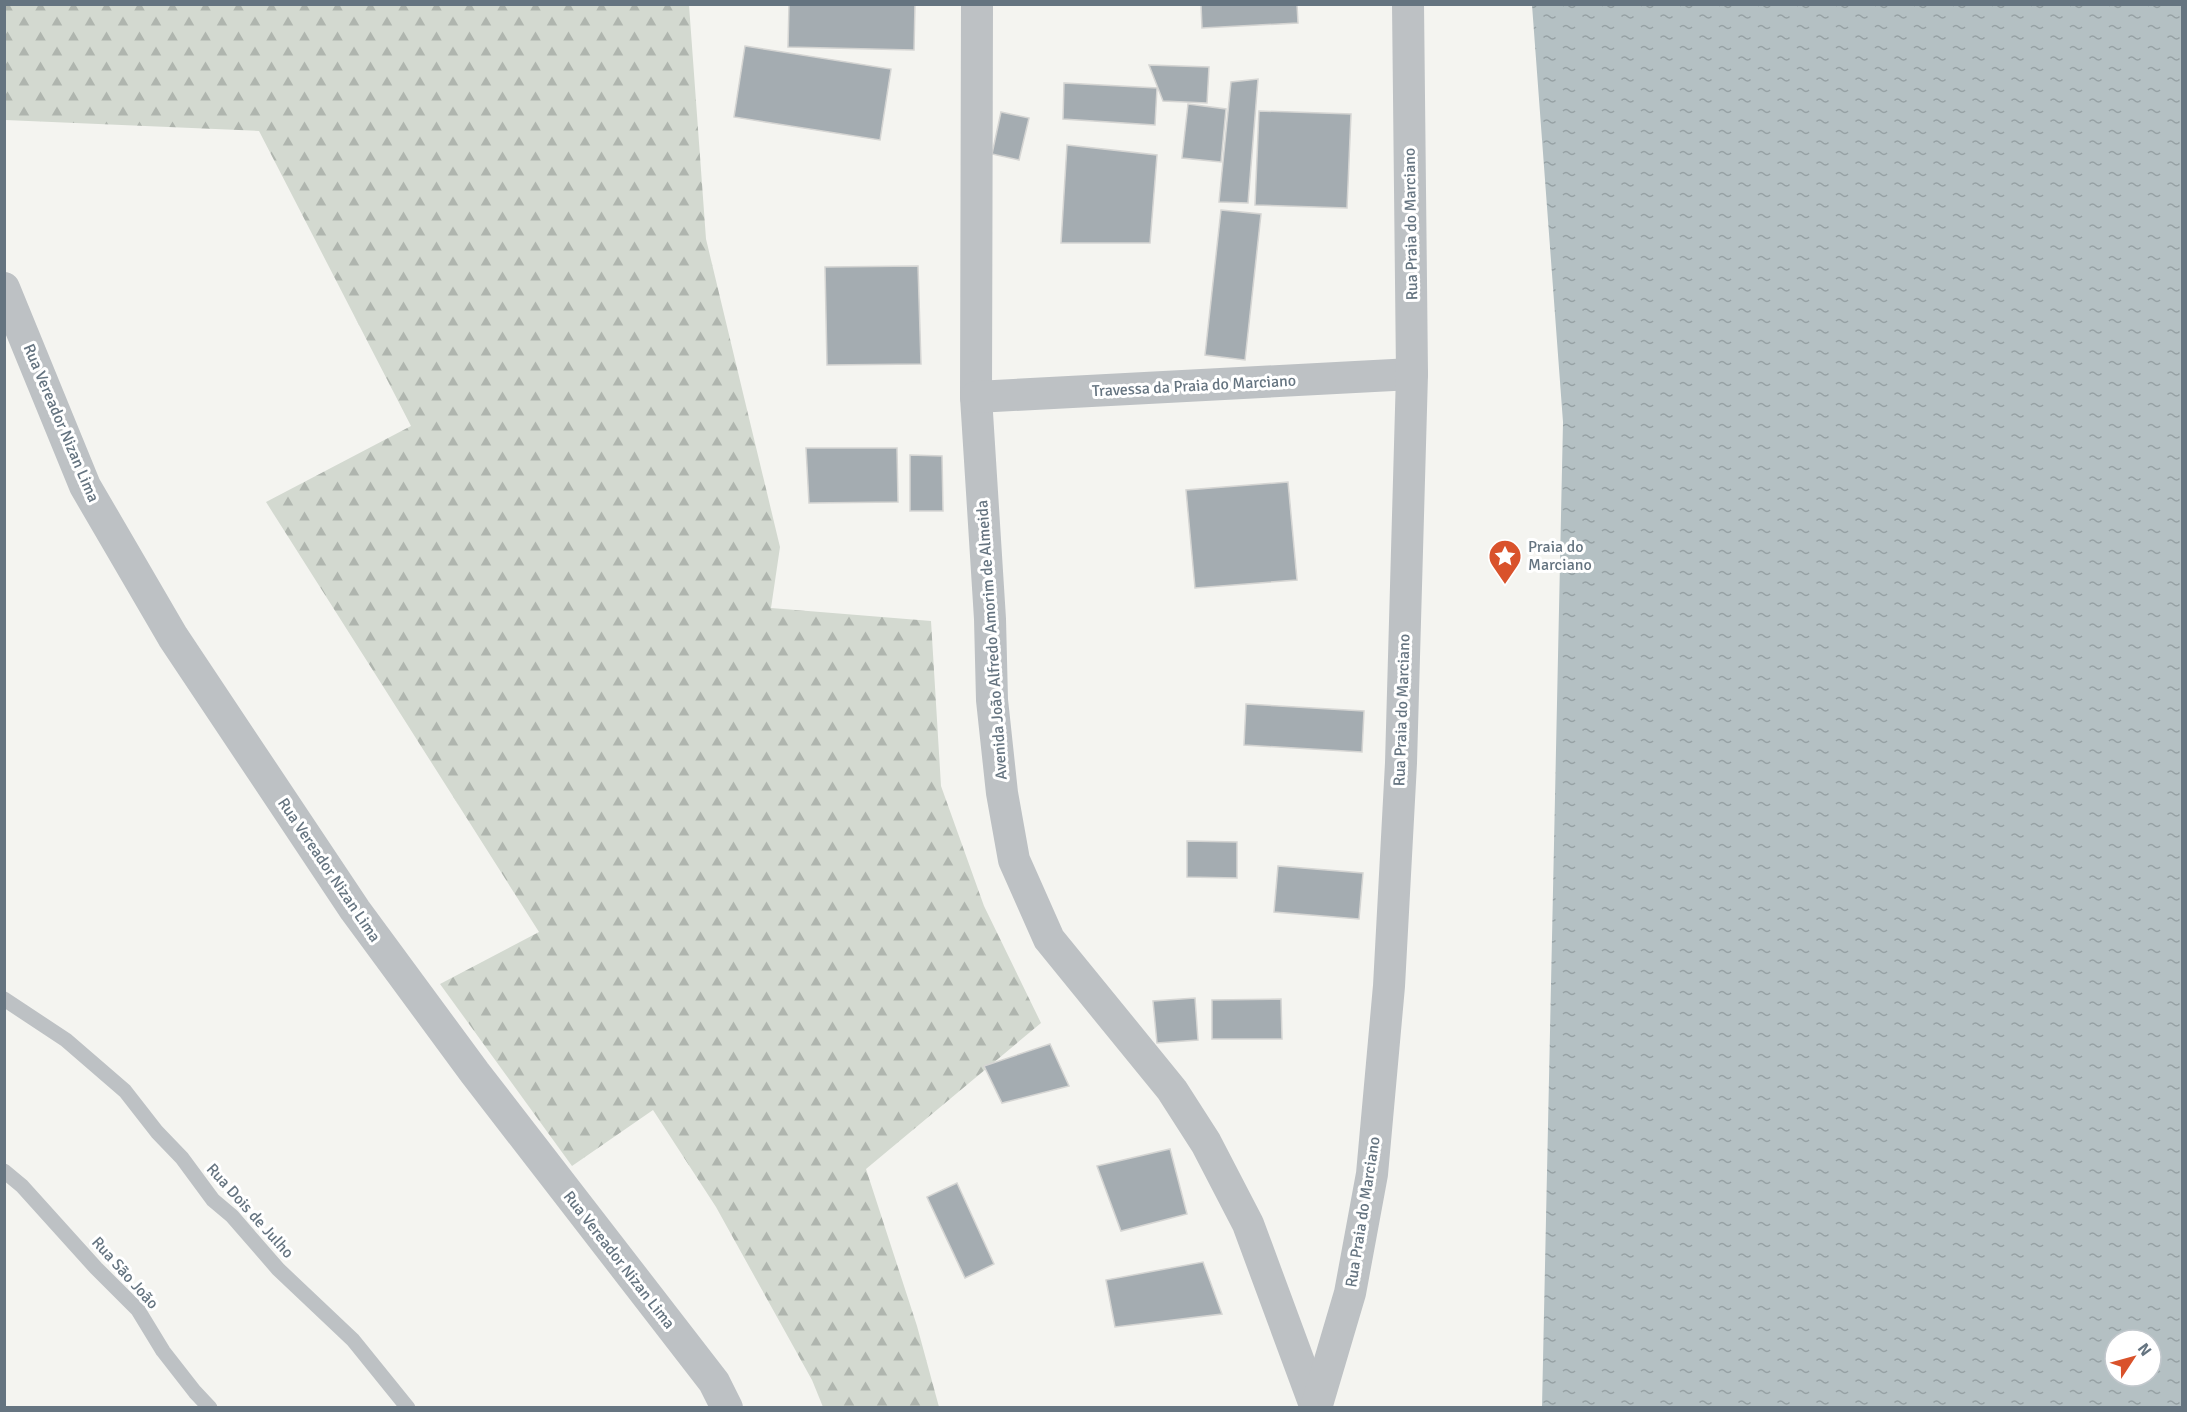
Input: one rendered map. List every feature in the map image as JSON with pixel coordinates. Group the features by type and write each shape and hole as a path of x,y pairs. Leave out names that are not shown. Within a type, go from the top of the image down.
{"street":[{"name":"Avenida João Alfredo Amorim de Almeida","path":"977,4 976,397 990,619 992,700 1002,793 1014,860 1049,939 1172,1090 1206,1143 1248,1224 1316,1407"},
{"name":"Rua Praia do Marciano","path":"1316,1407 1350,1293 1372,1174 1389,986 1401,763 1412,374 1408,4"},
{"name":"Rua Vereador Nizan Lima","path":"4,288 85,486 173,637 355,910 476,1073 714,1382 727,1407"},
{"name":"Travessa da Praia do Marciano","path":"976,397 1412,374"}],"lane":[{"name":"Rua Dois de Julho","path":"4,999 66,1040 125,1091 157,1132 182,1158 213,1200 232,1216 278,1269 353,1340 408,1407"},
{"name":"Rua São João","path":"4,1171 22,1186 96,1268 138,1310 163,1351 195,1392 210,1407"}],"green space":[{"path":"5,5 689,5 706,239 780,547 771,608 931,621 941,786 984,906 1041,1023 866,1169 917,1326 939,1407 823,1407 812,1380 716,1207 653,1110 572,1166 440,984 539,932 266,502 411,426 259,131 5,120"}],"water":[{"path":"1532,5 2182,5 2182,1407 1542,1407 1563,422"}],"building":[{"path":"789,4 915,4 914,50 788,47"},
{"path":"1201,4 1297,4 1298,23 1202,28"},
{"path":"745,46 891,69 880,140 734,117"},
{"path":"1149,65 1209,67 1207,103 1163,101"},
{"path":"1258,79 1248,203 1219,202 1231,82"},
{"path":"1064,83 1157,88 1155,125 1063,119"},
{"path":"1188,104 1226,109 1221,162 1182,158"},
{"path":"1259,111 1351,114 1347,208 1255,205"},
{"path":"1001,112 1029,118 1019,160 992,154"},
{"path":"1067,145 1157,155 1150,243 1061,243"},
{"path":"1221,210 1261,214 1245,360 1205,355"},
{"path":"918,266 921,364 827,365 825,267"},
{"path":"806,448 897,448 898,502 809,503"},
{"path":"910,455 942,456 943,511 910,511"},
{"path":"1288,482 1297,580 1195,588 1186,490"},
{"path":"1246,704 1364,711 1362,752 1244,745"},
{"path":"1187,841 1237,842 1237,878 1187,877"},
{"path":"1278,866 1363,873 1359,919 1274,912"},
{"path":"1195,998 1198,1040 1157,1043 1153,1001"},
{"path":"1281,999 1282,1039 1212,1039 1212,1000"},
{"path":"1050,1044 1069,1086 1002,1103 984,1066"},
{"path":"1170,1149 1187,1214 1121,1231 1097,1166"},
{"path":"957,1183 994,1264 965,1278 927,1197"},
{"path":"1203,1262 1222,1314 1115,1327 1106,1280"}],"place":[{"name":"Praia do Marciano","path":"1505,585"}]}
